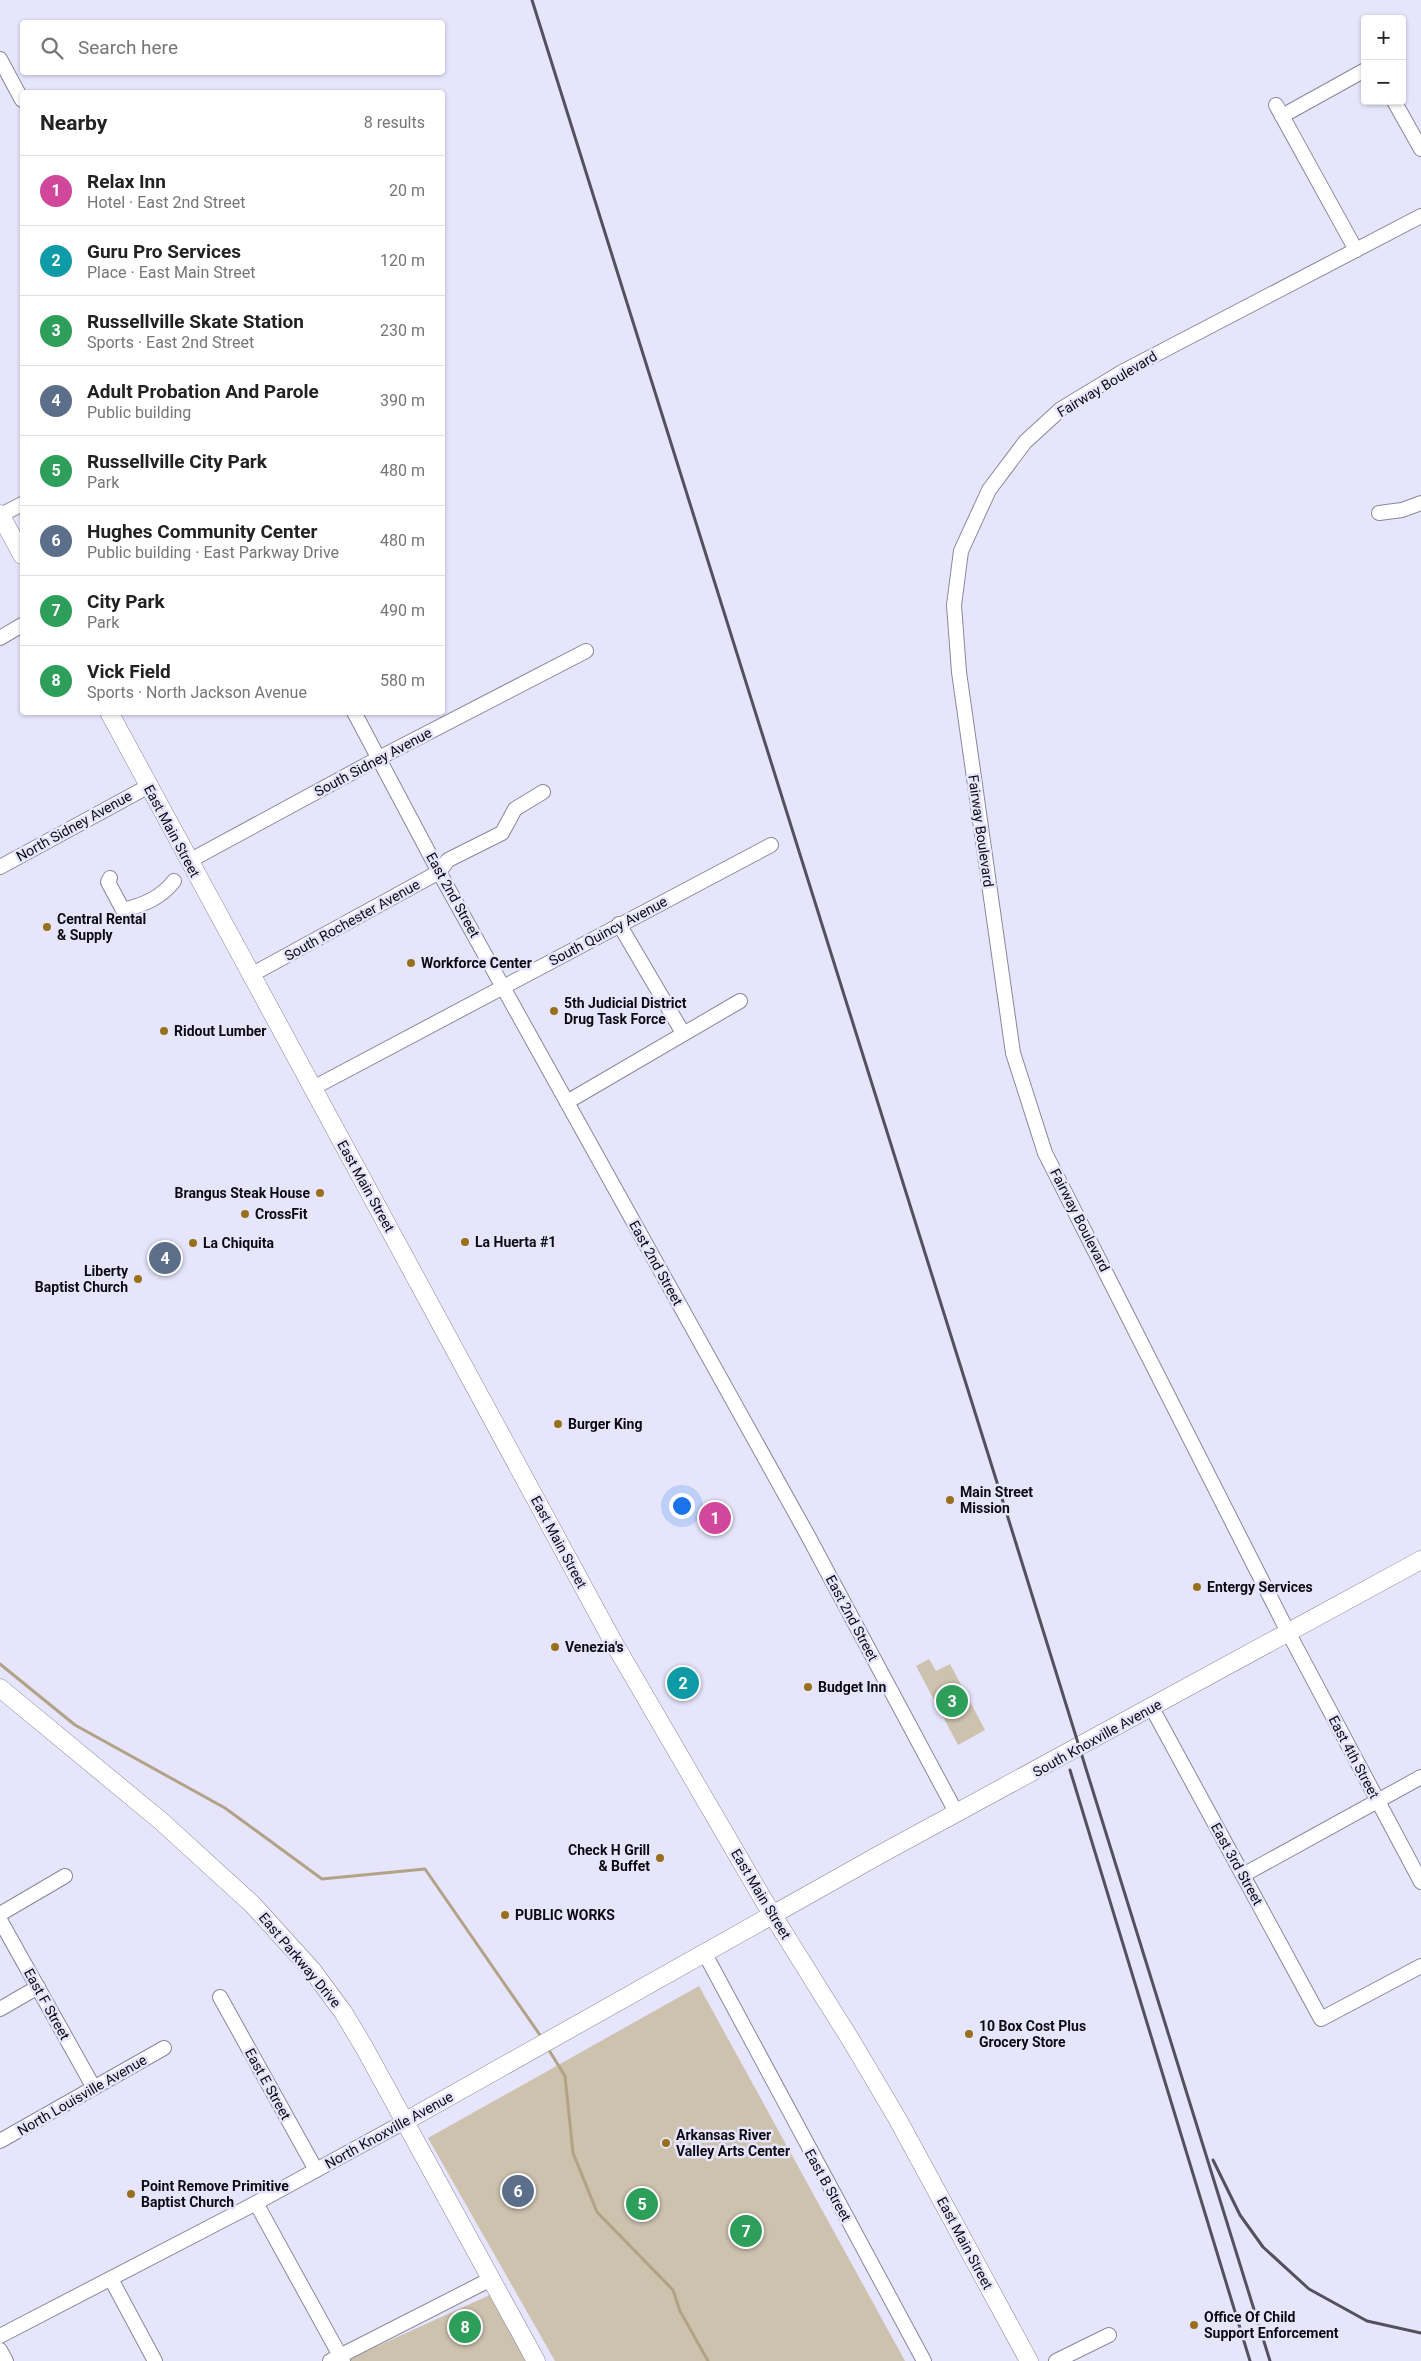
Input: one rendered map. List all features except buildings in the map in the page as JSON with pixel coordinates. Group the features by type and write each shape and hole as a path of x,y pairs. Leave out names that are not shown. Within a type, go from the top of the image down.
{"main road":[{"path":"0,514 20,551"},
{"name":"East Main Street","path":"111,715 611,1638 773,1916 897,2118 1029,2361"},
{"name":"South Knoxville Avenue","path":"773,1916 1421,1560"},
{"name":"East Parkway Drive","path":"0,1688 161,1821 252,1904 286,1939 343,2012 364,2047 536,2361"},
{"name":"North Knoxville Avenue","path":"404,2122 773,1916"}],"street":[{"path":"0,59 20,96"},
{"path":"1356,250 1279,110 1361,72"},
{"path":"1396,105 1421,149"},
{"name":"Fairway Boulevard","path":"1288,1632 1042,1144 1014,1053 958,672 954,605 962,551 989,490 1025,442 1061,408 1122,372 1421,216"},
{"path":"1379,513 1402,510 1420,504"},
{"path":"0,514 20,505"},
{"path":"0,638 20,626"},
{"name":"South Sidney Avenue","path":"189,861 379,758 586,651"},
{"name":"East 2nd Street","path":"356,715 439,872 807,1534 956,1814"},
{"name":"North Sidney Avenue","path":"0,867 149,786"},
{"name":"South Rochester Avenue","path":"251,975 439,872 448,860 502,833 515,809 543,792"},
{"name":"South Quincy Avenue","path":"313,1088 771,845"},
{"path":"110,878 108,882 123,910 147,902 166,892 174,881"},
{"path":"619,924 683,1033"},
{"path":"567,1102 740,1001"},
{"name":"East 4th Street","path":"1288,1632 1421,1882"},
{"name":"East 3rd Street","path":"1152,1708 1321,2019 1421,1966"},
{"path":"1243,1876 1421,1778"},
{"path":"0,1914 65,1876"},
{"name":"East F Street","path":"0,1920 94,2088"},
{"name":"East B Street","path":"705,1954 924,2361"},
{"path":"0,2009 38,1987"},
{"name":"East E Street","path":"220,1998 316,2170"},
{"name":"North Louisville Avenue","path":"0,2141 164,2048"},
{"name":"North Knoxville Avenue","path":"0,2336 256,2203 404,2122"},
{"path":"256,2203 338,2360 491,2279"},
{"path":"111,2279 155,2361"},
{"path":"1056,2361 1109,2335"},
{"path":"0,2350 6,2361"}],"shaded area":[{"path":"929,1659 936,1671 950,1664 985,1730 958,1745 916,1666"},
{"path":"699,1986 905,2361 555,2361 428,2138"},
{"path":"492,2294 528,2361 351,2361 349,2359"}],"waterway":[{"path":"0,1664 75,1725 225,1808 322,1879 425,1869 542,2038"},
{"path":"547,2047 565,2076 573,2153 597,2212 673,2290 680,2311 708,2361"}],"railway":[{"path":"532,0 1005,1508 1270,2361"},
{"path":"1070,1770 1250,2361"},
{"path":"1213,2160 1240,2215 1263,2247 1309,2289 1367,2321 1421,2333"}],"place":[{"name":"Central Rental & Supply","path":"47,927"},
{"name":"Workforce Center","path":"411,963"},
{"name":"5th Judicial District Drug Task Force","path":"554,1011"},
{"name":"Ridout Lumber","path":"164,1031"},
{"name":"Brangus Steak House","path":"320,1193"},
{"name":"CrossFit","path":"245,1214"},
{"name":"La Huerta #1","path":"465,1242"},
{"name":"La Chiquita","path":"193,1243"},
{"name":"Adult Probation And Parole","path":"165,1258"},
{"name":"Liberty Baptist Church","path":"138,1279"},
{"name":"Burger King","path":"558,1424"},
{"name":"Main Street Mission","path":"950,1500"},
{"name":"Relax Inn","path":"715,1518"},
{"name":"Entergy Services","path":"1197,1587"},
{"name":"Venezia's","path":"555,1647"},
{"name":"Guru Pro Services","path":"683,1683"},
{"name":"Budget Inn","path":"808,1687"},
{"name":"Russellville Skate Station","path":"952,1701"},
{"name":"Check H Grill & Buffet","path":"660,1858"},
{"name":"PUBLIC WORKS","path":"505,1915"},
{"name":"10 Box Cost Plus Grocery Store","path":"969,2034"},
{"name":"Arkansas River Valley Arts Center","path":"666,2143"},
{"name":"Hughes Community Center","path":"518,2191"},
{"name":"Point Remove Primitive Baptist Church","path":"131,2194"},
{"name":"Russellville City Park","path":"642,2204"},
{"name":"City Park","path":"746,2231"},
{"name":"Office Of Child Support Enforcement","path":"1194,2325"},
{"name":"Vick Field","path":"465,2327"}]}
